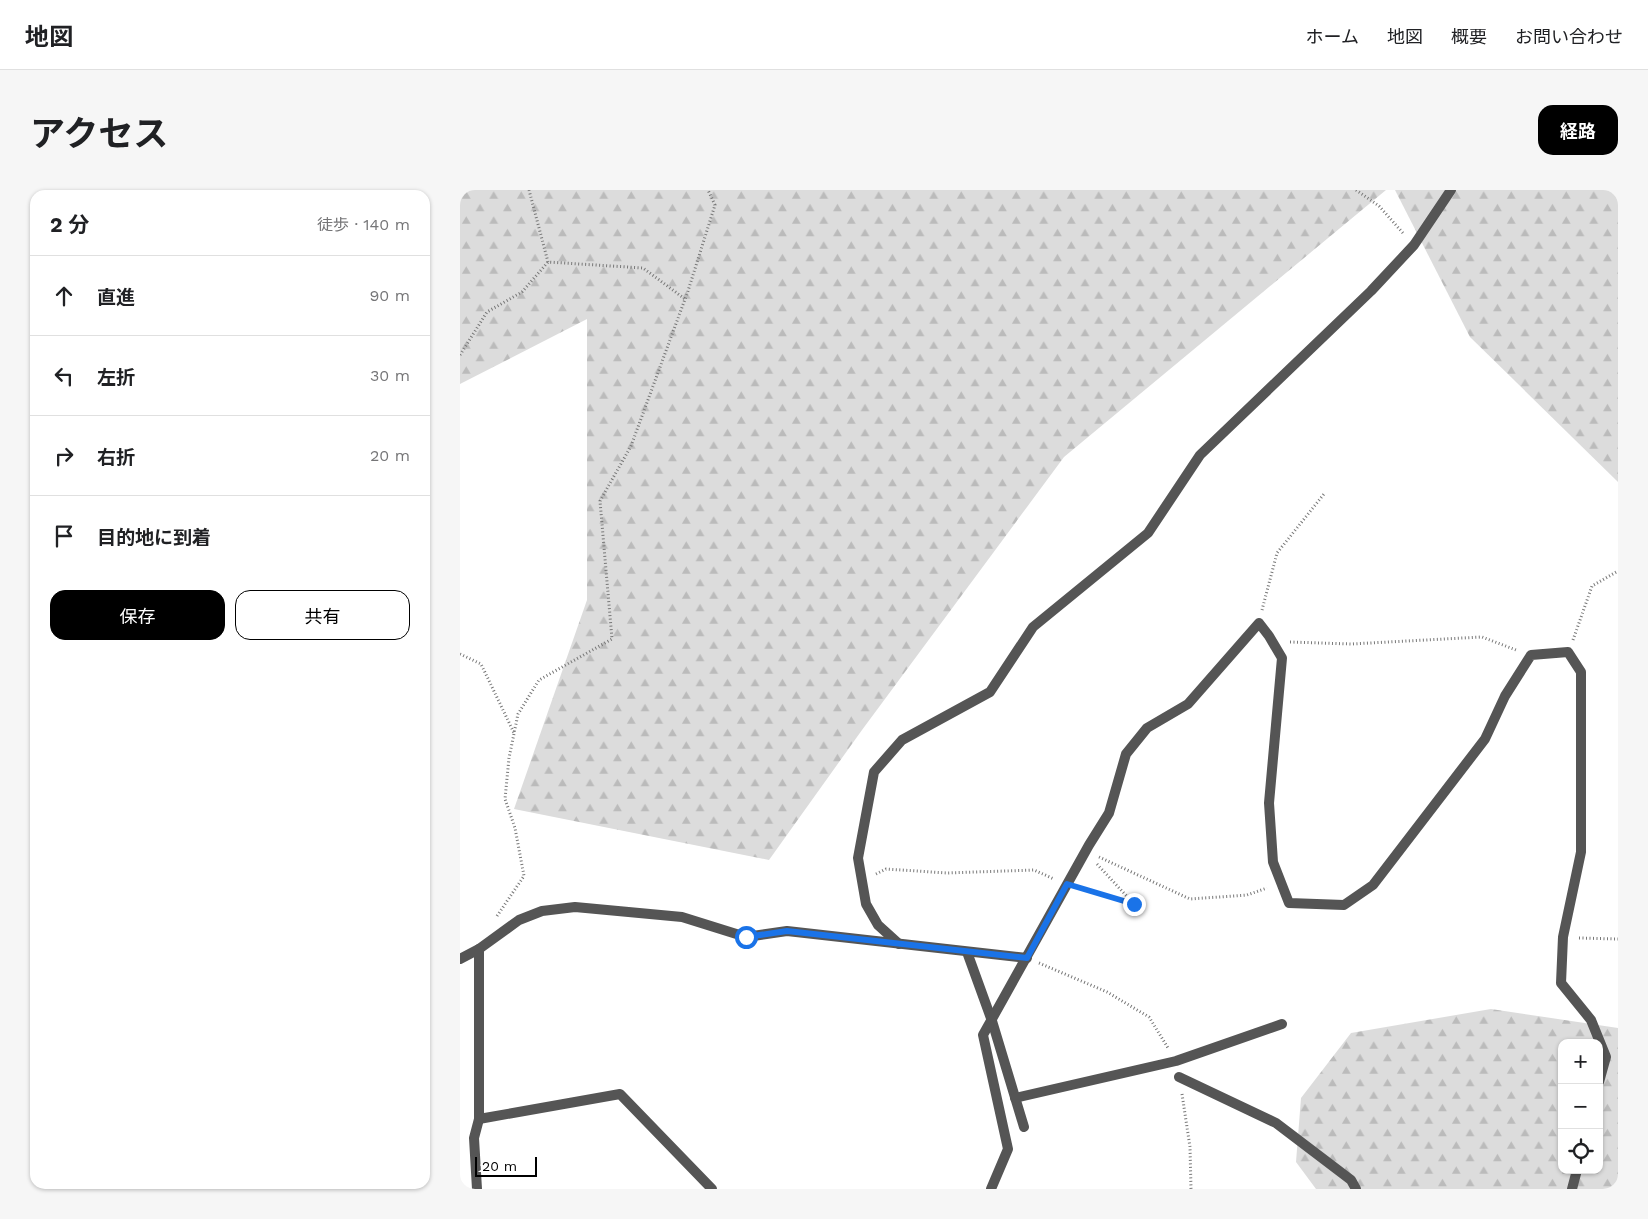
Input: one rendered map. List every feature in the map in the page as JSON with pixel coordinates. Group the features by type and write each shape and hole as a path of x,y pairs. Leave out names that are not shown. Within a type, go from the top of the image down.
{"street":[{"path":"899,944 878,925 866,904 858,858 874,772 902,740 990,692 1032,627 1148,532 1200,455 1371,291 1414,245 1451,190"},
{"path":"991,1189 1008,1149 984,1035 1108,812 1126,754 1147,728 1188,704 1259,623 1282,658 1269,803 1273,862 1289,903 1344,905 1373,885 1485,738 1505,696 1531,655 1568,652 1581,672 1581,852 1562,937 1561,983 1591,1020 1599,1039"},
{"path":"460,959 519,920 542,911 575,907 682,917 746,937 787,931 1027,958"},
{"path":"477,1189 474,1138 479,1119 479,948"},
{"path":"967,952 992,1021 1024,1127"},
{"path":"1016,1098 1176,1061 1282,1024"},
{"path":"1603,1050 1606,1057 1603,1068"},
{"path":"1179,1077 1276,1123 1351,1180 1356,1189"},
{"path":"479,1119 620,1094 712,1189"},
{"path":"1572,1189 1575,1174"}],"path":[{"path":"529,190 548,262"},
{"path":"493,922 524,876 515,828 505,799 508,758 518,714 539,680 612,640 600,501 631,446 685,299 715,205 708,190"},
{"path":"1356,190 1378,206 1414,245"},
{"path":"548,262 642,268 685,299"},
{"path":"460,355 488,312 522,292 548,262"},
{"path":"1259,623 1277,553 1324,494"},
{"path":"1568,652 1592,586 1618,571"},
{"path":"1272,642 1351,644 1482,637 1531,655"},
{"path":"460,654 481,664 514,733"},
{"path":"862,881 886,869 947,873 1034,870 1067,884 1134,904 1085,851"},
{"path":"1085,851 1190,899 1247,895 1281,882"},
{"path":"1562,937 1618,939"},
{"path":"1027,958 1107,992 1148,1017 1176,1061"},
{"path":"1179,1077 1190,1147 1191,1189"}],"green space":[{"path":"460,190 1386,190 1064,457 862,730 769,860 514,809 587,600 587,319 460,384"},
{"path":"1395,190 1618,190 1618,482 1470,337"},
{"path":"1491,1009 1618,1028 1618,1189 1316,1189 1296,1162 1301,1098 1351,1033"}],"route":[{"path":"746,937 787,931 906,946 1027,958 1067,884 1134,904"}]}
